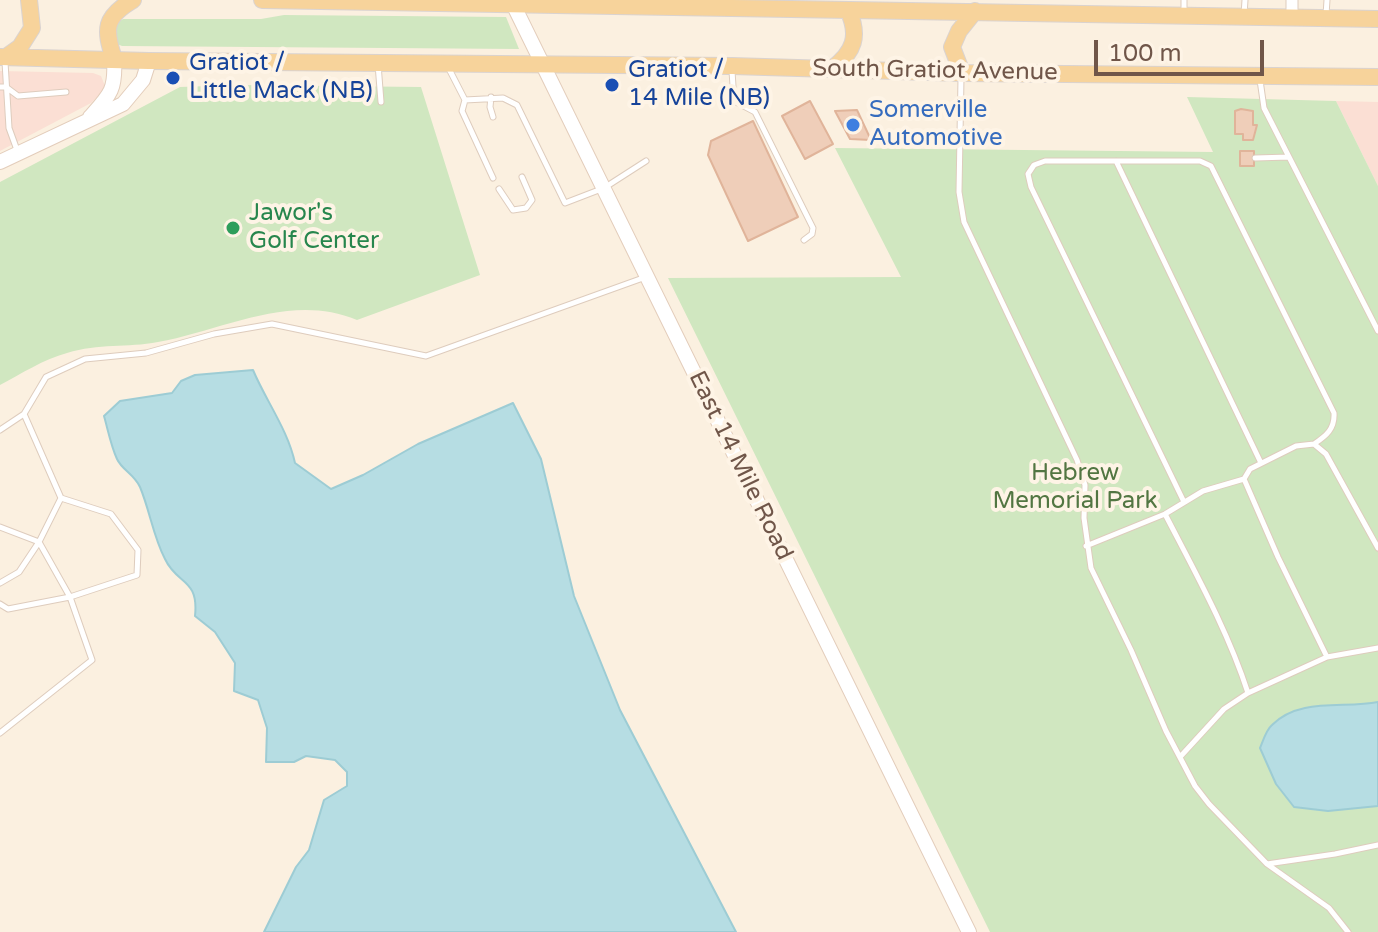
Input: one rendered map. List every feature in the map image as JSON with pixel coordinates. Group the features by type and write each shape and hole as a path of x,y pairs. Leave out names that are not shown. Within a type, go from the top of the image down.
{"main road":[{"path":"3,57 20,47 32,28 29,0"},
{"path":"90,117 111,96 116,78 106,34 108,26 120,8 133,0"},
{"path":"262,0 795,4 829,5 848,10 873,5 956,5 975,11 1245,8 1292,17 1378,19"},
{"name":"East 14 Mile Road","path":"512,3 969,932"},
{"path":"832,69 844,60 855,41 848,10"},
{"path":"962,73 952,47 954,38 975,11"},
{"path":"3,57 543,65"},
{"path":"0,162 90,117 106,113 131,96 143,80 149,61"},
{"name":"South Gratiot Avenue","path":"543,65 1378,77"}],"street":[{"path":"1292,0 1292,17"}],"lane":[{"path":"1326,18 1327,0"},
{"path":"3,57 3,87 9,128 18,154"},
{"path":"378,63 381,102"},
{"path":"447,65 465,100 462,111 493,178"},
{"path":"732,66 734,101 755,112 813,228 812,234 804,240"},
{"path":"962,73 959,192 964,222 1077,460 1085,485 1086,546 1091,568 1166,731 1209,804 1267,864 1329,908 1348,932"},
{"path":"1259,76 1264,108 1378,331"},
{"path":"3,87 18,96 66,92"},
{"path":"491,97 493,117"},
{"path":"465,100 503,98 517,105 565,203 604,188 646,161"},
{"path":"0,131 9,128"},
{"path":"1255,158 1289,157"},
{"path":"1086,546 1165,514 1214,486 1244,479 1250,469 1296,446 1314,444 1325,437 1334,424 1334,413 1211,166 1200,161 1045,161 1034,165 1028,174 1038,201 1184,502"},
{"path":"1116,161 1261,463"},
{"path":"499,189 513,210 526,208 532,200 522,177"},
{"path":"0,430 24,414 46,377 85,359 146,353 214,334 272,324 426,356 648,276"},
{"path":"0,604 8,609 70,597 137,575 138,550 111,514 61,498 24,414"},
{"path":"1314,444 1326,454 1378,548"},
{"path":"1244,479 1327,657"},
{"path":"0,583 19,572 39,542 61,498"},
{"path":"1165,514 1211,605 1241,670 1248,693"},
{"path":"0,527 39,542 70,597 92,660 0,733"},
{"path":"1180,757 1224,709 1248,693 1327,657 1378,648"},
{"path":"1267,864 1378,845"}],"shaded area":[{"path":"0,71 93,73 101,76 105,86 91,103 0,151"},
{"path":"1336,101 1378,102 1378,186"}],"green space":[{"path":"284,15 506,17 519,49 122,46 115,43 115,24 123,19 261,19"},
{"name":"Jawor's Golf Center","path":"180,87 421,87 480,275 357,320 332,312 282,311 158,342 79,350 50,359 0,385 0,182"},
{"name":"Hebrew Memorial Park","path":"1187,97 1336,101 1378,186 1378,932 990,932 668,278 901,277 835,148 1213,152"}],"water":[{"path":"253,370 282,427 295,463 331,489 418,444 513,403 541,459 574,596 620,710 736,932 264,932 296,867 309,850 324,800 347,786 347,772 335,760 306,756 294,762 266,762 267,728 258,700 234,691 235,663 215,632 195,616 194,595 165,559 140,487 117,459 104,416 120,401 172,393 181,381 195,375"},
{"path":"1378,702 1378,806 1328,811 1294,807 1276,784 1260,748 1270,727 1283,716 1309,707"}],"building":[{"path":"810,101 833,144 805,159 782,116"},
{"name":"Somerville Automotive","path":"857,110 871,140 850,139 835,111"},
{"path":"1235,111 1253,111 1253,125 1257,125 1253,140 1243,140 1243,134 1235,134"},
{"path":"753,121 798,217 748,241 708,155 711,141"},
{"path":"1240,151 1254,151 1254,166 1240,166"}],"place":[{"name":"Gratiot / Little Mack (NB)","path":"173,78"},
{"name":"Gratiot / 14 Mile (NB)","path":"612,85"},
{"name":"Somerville Automotive","path":"853,125"},
{"name":"Jawor's Golf Center","path":"233,228"}]}
